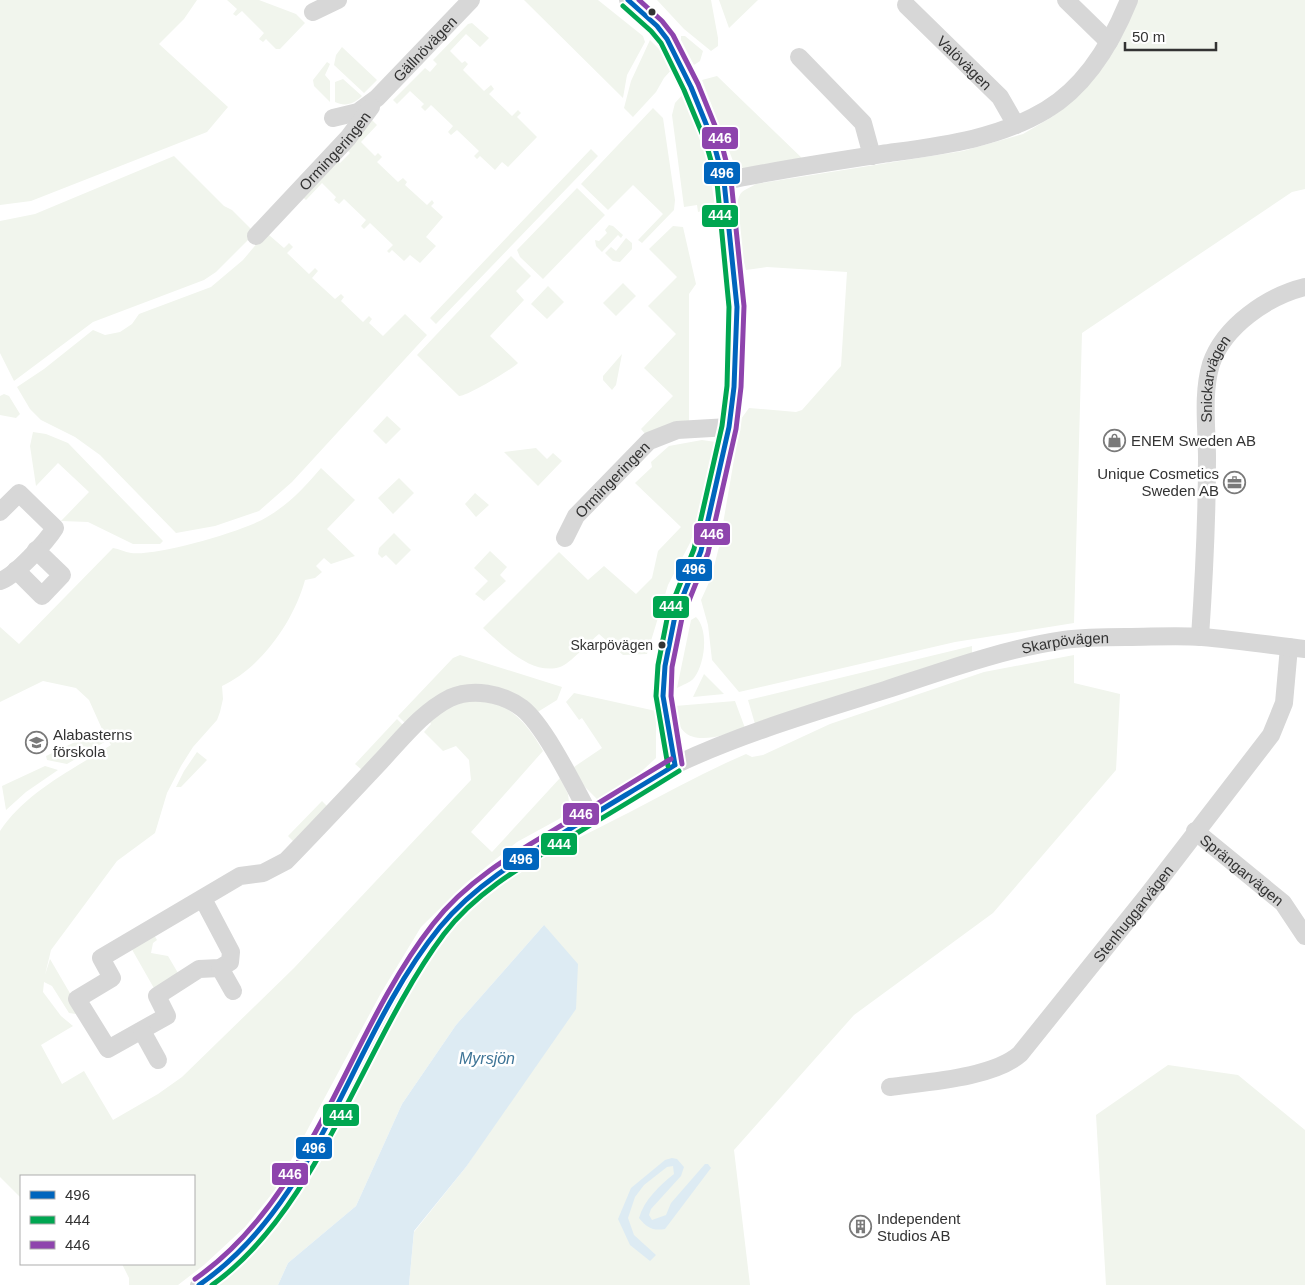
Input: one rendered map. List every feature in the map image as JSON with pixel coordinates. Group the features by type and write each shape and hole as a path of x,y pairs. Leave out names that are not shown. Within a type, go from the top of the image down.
{"street":[{"path":"313,12 338,0"},
{"name":"Gällnövägen","path":"377,98 471,0"},
{"path":"628,0 657,26 667,39 687,79 713,141 724,181 736,307 734,387 729,427 701,551 675,616 665,666 663,689 665,713 675,765"},
{"path":"1066,0 1109,42"},
{"path":"724,181 989,136 1016,126 1047,110 1090,70 1109,42 1129,0"},
{"name":"Valövägen","path":"906,5 1000,97 1016,126"},
{"path":"799,57 863,123 872,156"},
{"name":"Ormingeringen","path":"333,118 358,112 377,98"},
{"name":"Ormingeringen","path":"256,236 348,138 377,98"},
{"name":"Snickarvägen","path":"1200,637 1206,543 1206,399 1211,364 1218,349 1244,320 1274,297 1305,287"},
{"name":"Ormingeringen","path":"565,538 576,516 649,441 677,430 729,427"},
{"path":"0,512 19,493 55,528 51,535 7,579 0,581"},
{"path":"16,570 42,596 62,575 36,550"},
{"name":"Skarpövägen","path":"199,1285 229,1263 266,1223 288,1191 315,1146 389,1004 413,963 440,926 462,903 514,862 675,765 770,728 995,656 1064,640 1200,637 1297,648"},
{"name":"Stenhuggarvägen","path":"890,1087 993,1070 1010,1063 1033,1040 1147,896 1276,726 1284,703 1297,648"},
{"path":"203,899 231,952 230,962 220,968 199,968 157,996 167,1016 108,1049 77,999 112,978 101,958 240,876 262,873 286,861 434,707 452,698 480,692 500,696 521,708 532,718 569,776 590,816"},
{"name":"Sprängarvägen","path":"1195,832 1283,903 1305,936"},
{"path":"220,968 233,991"},
{"path":"142,1031 158,1060"}],"shaded area":[{"path":"0,0 197,0 184,19 159,44 228,107 207,132 31,201 0,205"},
{"path":"227,0 259,0 296,14 305,23 280,49 276,49 266,39 263,42 259,39 264,33 242,11 236,16 233,14 237,9"},
{"path":"524,0 598,0 643,36 645,42 627,75 623,98"},
{"path":"657,0 711,0 718,46 711,51 684,29"},
{"path":"719,0 758,0 729,28"},
{"path":"1137,0 1305,0 1305,189 1292,192 1082,333 1074,623 955,642 739,692 712,660 708,625 701,600 711,578 719,547 741,419 749,408 796,412 802,410 841,366 847,272 767,267 746,270 737,218 737,207 742,192 756,184 963,151 1023,134 1052,117 1093,78 1115,48"},
{"path":"472,23 489,38 480,47 466,34 450,51 462,63 465,61 468,64 463,70 484,91 491,85 494,89 489,94 512,116 518,110 521,113 517,117 537,137 508,167 502,162 495,170 480,156 477,159 474,156 479,151 457,130 451,135 448,132 453,126 431,105 425,111 421,107 424,104 410,91 397,104 393,100 425,68 430,72 437,64 433,60 468,24"},
{"path":"681,36 685,36 703,51 700,61 694,65 681,40"},
{"path":"650,40 669,59 673,68 664,78 656,92 633,117 624,108 631,81"},
{"path":"342,47 377,80 364,93 334,65 336,55"},
{"path":"327,62 330,64 325,75 330,81 330,102 314,86 313,80"},
{"path":"717,76 805,161 743,168 733,161 702,80"},
{"path":"343,79 362,96 349,104 335,102 335,82"},
{"path":"684,93 708,159 715,207 698,212 697,205 684,207 672,115 675,103"},
{"path":"653,108 663,118 675,200 674,210 642,243 638,240 663,214 633,185 608,210 581,184"},
{"path":"371,119 377,125 361,142 375,156 378,153 382,157 377,162 398,182 403,178 407,182 405,185 427,205 432,200 434,203 431,206 443,217 426,237 436,246 420,263 410,255 404,261 392,250 389,253 387,251 393,245 370,223 364,229 361,226 366,220 344,199 339,204 334,200 336,197 322,183 306,200 299,194 334,157 340,163 350,153 344,147"},
{"path":"591,149 598,156 436,324 430,318"},
{"path":"174,156 224,206 232,210 255,233 216,272 204,280 93,322 14,381 0,353 0,221 35,214"},
{"path":"577,188 605,215 543,279 520,257 517,250"},
{"path":"609,225 613,226 623,235 621,238 618,235 602,252 596,246 595,240 599,241 607,233 605,230"},
{"path":"673,226 683,227 696,284 689,294 689,422 646,435 641,429 673,396 644,368 676,334 648,306 677,277 649,249"},
{"path":"269,235 284,248 289,243 293,247 287,253 309,274 315,268 318,271 312,278 335,299 341,294 344,297 341,301 363,322 369,316 372,319 369,323 383,336 405,314 427,335 292,482 259,511 215,526 176,533 100,455 75,437 41,420 30,409 17,387 44,369 93,330 105,335 120,332 132,324 139,314 211,287 243,260 259,241"},
{"path":"626,238 632,243 632,249 620,262 613,261 605,253 611,247 616,251"},
{"path":"511,256 531,276 516,291 524,300 490,336 518,363 488,383 459,396 417,355"},
{"path":"623,283 636,296 616,316 603,303"},
{"path":"548,286 564,302 547,319 531,304"},
{"path":"622,354 616,385 612,390 603,380 603,376"},
{"path":"4,394 9,396 20,414 16,418 0,415 0,396"},
{"path":"387,416 401,429 386,444 373,431"},
{"path":"33,432 46,434 68,443 163,541 160,544 133,544 88,522 61,521 89,492 58,463 36,486 30,446"},
{"path":"702,440 716,442 691,541 668,585 647,654 623,655 599,634 564,665 549,669 528,663 518,657 483,628 559,552 588,580 604,566 636,594 652,578 658,551 681,527 635,483 652,467 651,462 669,446"},
{"path":"536,448 547,459 553,453 562,461 538,486 504,452"},
{"path":"321,468 355,500 327,529 355,556 331,564 324,558 316,566 322,572 315,578 305,580 293,611 274,642 250,668 222,686 223,699 217,720 193,747 181,766 167,793 155,833 117,861 51,950 45,975 50,959 71,995 76,1014 69,1013 52,986 44,982 43,992 61,1016 73,1026 41,1045 62,1084 84,1071 113,1120 158,1094 182,1077 294,968 471,780 469,760 456,746 443,751 424,732 431,724 429,720 452,704 470,700 484,700 497,703 508,709 528,728 543,751 471,832 492,852 560,778 568,794 570,810 559,819 517,842 466,883 421,927 381,993 275,1190 245,1227 204,1265 178,1285 129,1285 129,1278 122,1265 195,1265 195,1175 20,1175 20,1197 0,1177 0,831 11,817 36,793 111,745 108,740 67,764 47,760 46,756 102,729 89,700 76,688 43,681 0,702 0,627 19,644 113,548 131,553 160,551 240,529 267,517 290,501"},
{"path":"399,478 414,493 393,514 378,498"},
{"path":"475,493 489,505 476,517 465,504"},
{"path":"394,533 411,550 396,565 386,555 382,558 378,554 379,548"},
{"path":"490,551 507,567 500,575 506,581 484,601 475,594 488,581 474,568"},
{"path":"696,617 703,630 704,638 701,664 692,680 677,688 691,620"},
{"path":"972,646 972,654 755,724 748,700"},
{"path":"460,655 562,687 557,700 536,713 482,686 405,723 398,716 453,658"},
{"path":"1074,655 1074,683 1120,694 1116,770 993,913 854,1015 734,1150 750,1285 409,1285 414,1232 466,1167 504,1109 544,925 456,1025 402,1104 356,1206 288,1263 278,1285 214,1285 252,1252 268,1234 296,1195 333,1130 400,1002 430,956 466,914 503,883 565,845 746,754 752,757 763,755 830,724 984,672"},
{"path":"704,674 724,694 693,697"},
{"path":"574,693 656,711 656,758 632,780 598,800 583,785 574,767 602,748 582,718 579,720 566,702"},
{"path":"735,701 745,728 711,738 700,738 690,736 677,721 675,706"},
{"path":"397,719 403,725 362,770 355,764"},
{"path":"197,752 207,760 181,787 176,787 184,771"},
{"path":"45,766 58,770 26,792 6,810 2,786"},
{"path":"322,801 328,807 293,841 288,836"},
{"path":"153,933 157,940 153,943 151,953 168,956 178,973 155,990 130,946"},
{"path":"1168,1065 1238,1075 1305,1130 1305,1285 1106,1285 1096,1115"}],"water":[{"name":"Myrsjön","path":"544,925 578,964 576,1009 466,1167 414,1231 409,1285 278,1285 288,1263 356,1206 402,1104 456,1025"},
{"path":"677,1159 684,1167 681,1176 651,1209 649,1215 652,1220 666,1215 671,1203 705,1164 708,1164 711,1168 665,1229 657,1230 650,1228 639,1218 649,1199 674,1174 673,1166 667,1167 644,1185 635,1197 628,1218 634,1235 656,1255 650,1261 630,1245 618,1219 631,1188 665,1160"}],"transit line":[{"name":"496","path":"628,0 657,26 667,39 691,87 713,141 724,181 737,307 734,387 729,427 701,551 675,616 665,666 663,696 675,765"},
{"name":"446","path":"639,0 662,21 673,35 698,84 720,138 731,180 744,306 741,387 736,429 708,553 682,618 672,667 671,696 682,764"},
{"name":"444","path":"623,6 651,31 661,43 684,90 706,143 717,182 729,307 727,386 722,426 694,549 668,614 658,665 656,696 668,766"},
{"name":"446","path":"195,1279 236,1244 271,1204 300,1159 376,1014 403,968 433,924 448,907 464,891 499,864 671,759"},
{"name":"496","path":"199,1285 241,1250 276,1209 305,1164 332,1116 381,1018 409,971 440,927 470,896 504,870 675,765"},
{"name":"444","path":"212,1285 249,1253 282,1213 312,1169 416,976 444,934 458,918 473,903 508,876 679,771"}],"place":[{"name":"ENEM Sweden AB","path":"1115,440"},
{"name":"Unique Cosmetics Sweden AB","path":"1235,482"},
{"name":"Skarpövägen","path":"662,645"},
{"name":"Alabasterns förskola","path":"37,743"},
{"name":"Independent Studios AB","path":"861,1227"}]}
